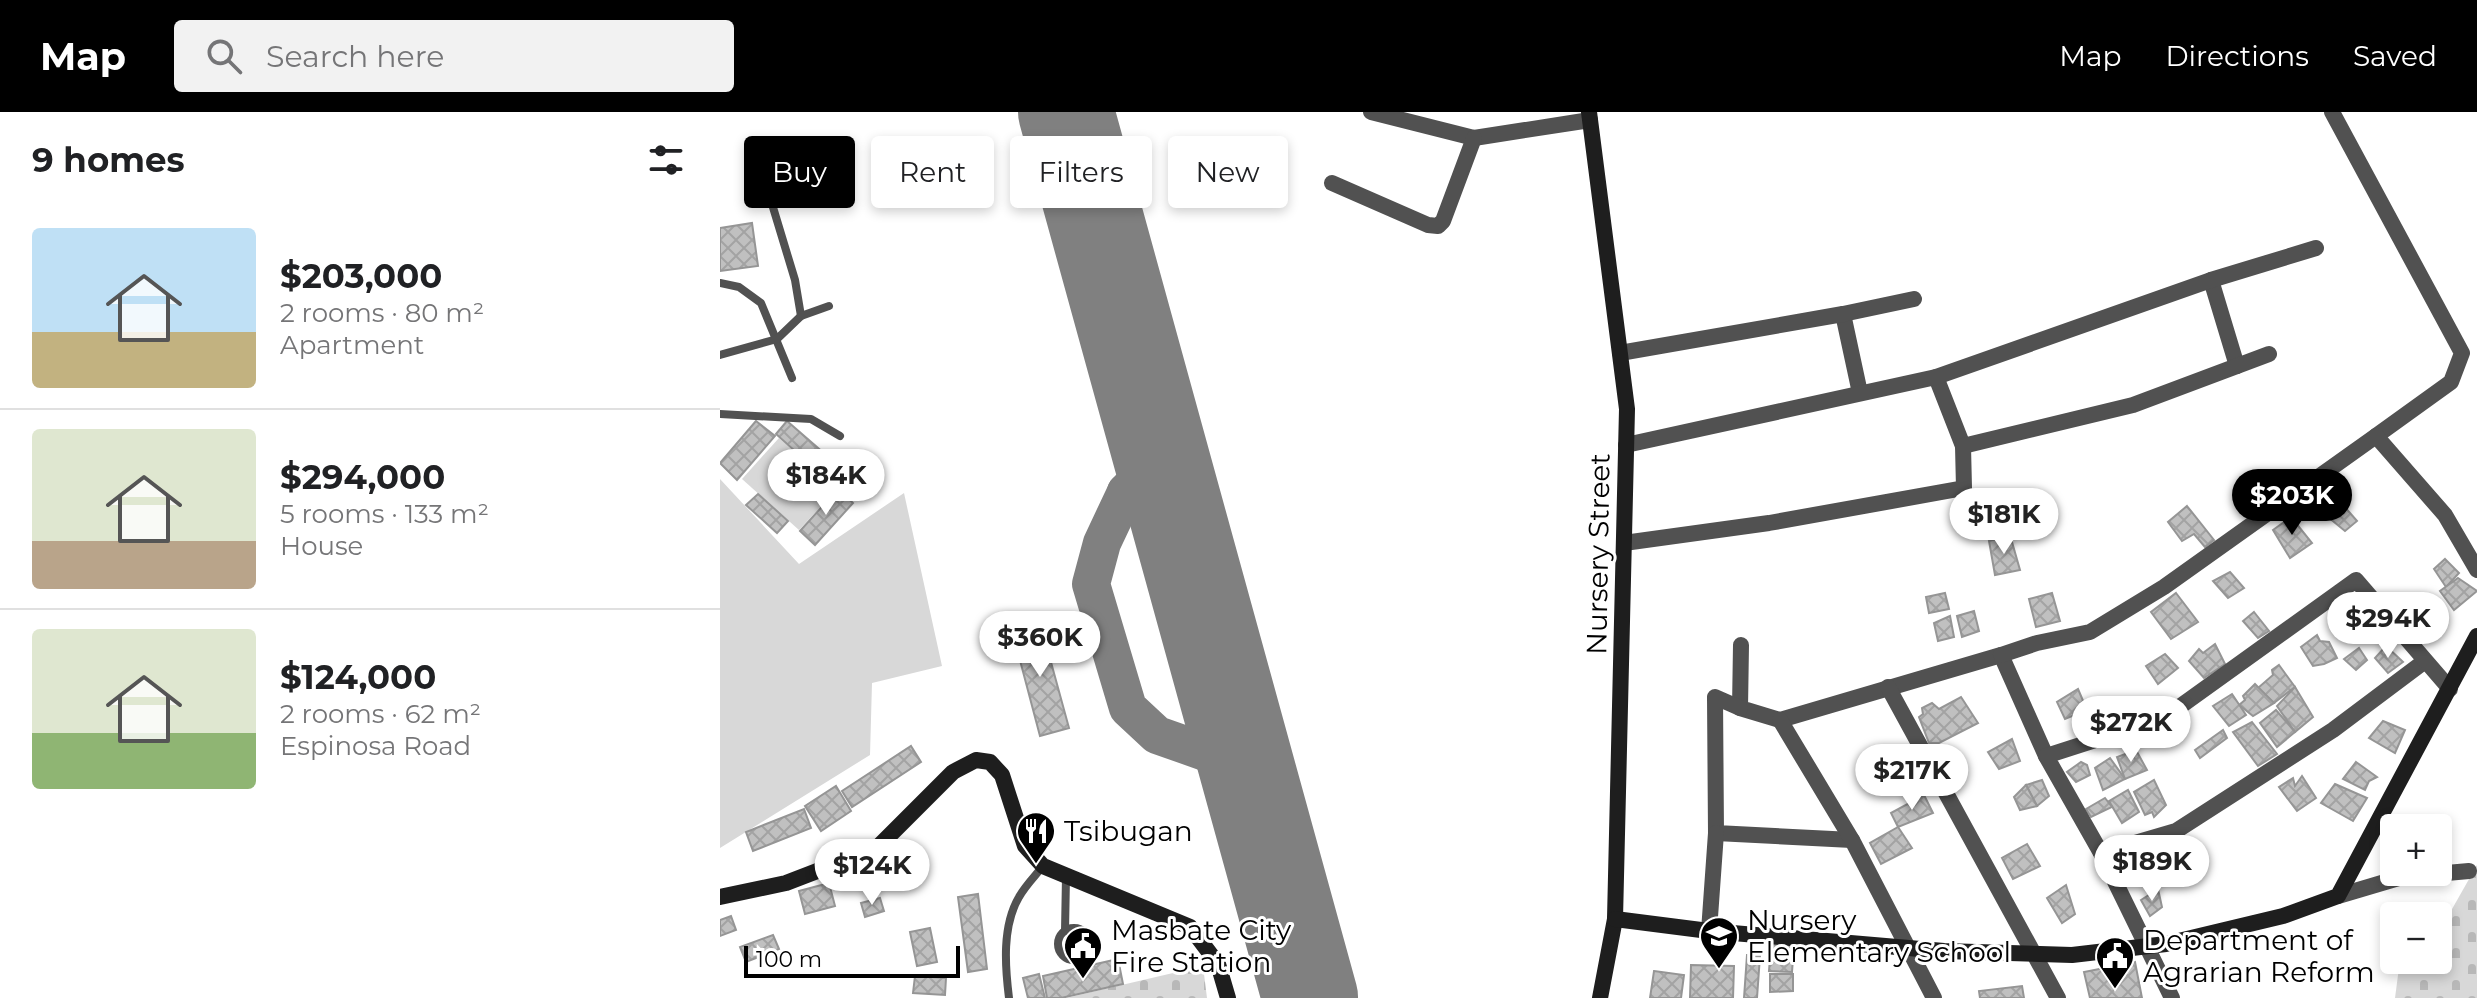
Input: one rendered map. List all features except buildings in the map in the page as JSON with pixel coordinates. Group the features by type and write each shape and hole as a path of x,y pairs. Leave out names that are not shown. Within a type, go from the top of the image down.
{"street":[{"path":"1371,112 1474,138 1590,116"},
{"path":"1780,720 2037,643 2090,632 2164,587 2451,382 2462,353 2332,112"},
{"name":"Nursery Street","path":"1590,116 1627,409 1615,919 1600,998"},
{"path":"1332,183 1428,225 1438,226 1443,221 1474,138"},
{"path":"1626,445 1936,377 2211,280 2316,248"},
{"path":"2211,280 2237,366"},
{"path":"1620,353 1914,299"},
{"path":"1843,314 1860,393"},
{"path":"1963,446 2133,405 2269,354"},
{"path":"1624,543 1769,523 1964,488 1963,446 1936,377"},
{"path":"2376,436 2445,515 2477,570"},
{"path":"2046,756 2164,718 2356,580 2450,689"},
{"path":"2338,896 2477,636"},
{"path":"1740,708 1741,645"},
{"path":"2001,655 2046,756 2101,853 2172,998"},
{"path":"2101,853 2176,831 2333,730 2425,661"},
{"path":"1888,687 2058,998"},
{"path":"1709,931 1716,833 1715,697 1780,720 1852,840 1934,998"},
{"path":"720,897 786,883 877,848 953,772 976,760 990,762 1002,775 1025,846 1043,866 1190,927 1218,964 1228,998"},
{"path":"1716,833 1852,840"},
{"path":"1615,919 1709,931 1910,948 2072,955 2166,944 2283,916 2402,877 2469,871"}],"lane":[{"path":"773,208 795,280 801,316"},
{"path":"720,283 739,287 761,303 792,378"},
{"path":"720,355 777,339 801,316 829,306"},
{"path":"720,414 811,419 840,436"},
{"path":"1009,998 1007,935 1018,898 1043,866"},
{"path":"1065,931 1066,877"}],"green space":[{"path":"779,438 837,489 799,530 742,479"},
{"path":"720,479 799,564 904,493 942,666 872,683 870,755 720,848"},
{"path":"2477,865 2477,998 2395,998 2398,974 2452,974 2452,909"},
{"path":"1203,966 1207,998 1066,998"}],"taxiway":[{"path":"1160,451 1154,463 1126,492 1102,543 1091,584 1128,708 1157,735 1208,753 1222,747 1236,728"},
{"path":"1126,492 1147,489 1173,499"},
{"path":"1208,753 1250,780"}],"runway":[{"path":"1066,112 1310,997"}],"place":[{"name":"Tsibugan","path":"1036,865"},
{"name":"Nursery Elementary School","path":"1719,970"},
{"name":"Masbate City Fire Station","path":"1083,980"},
{"name":"Department of Agrarian Reform","path":"2115,990"}]}
